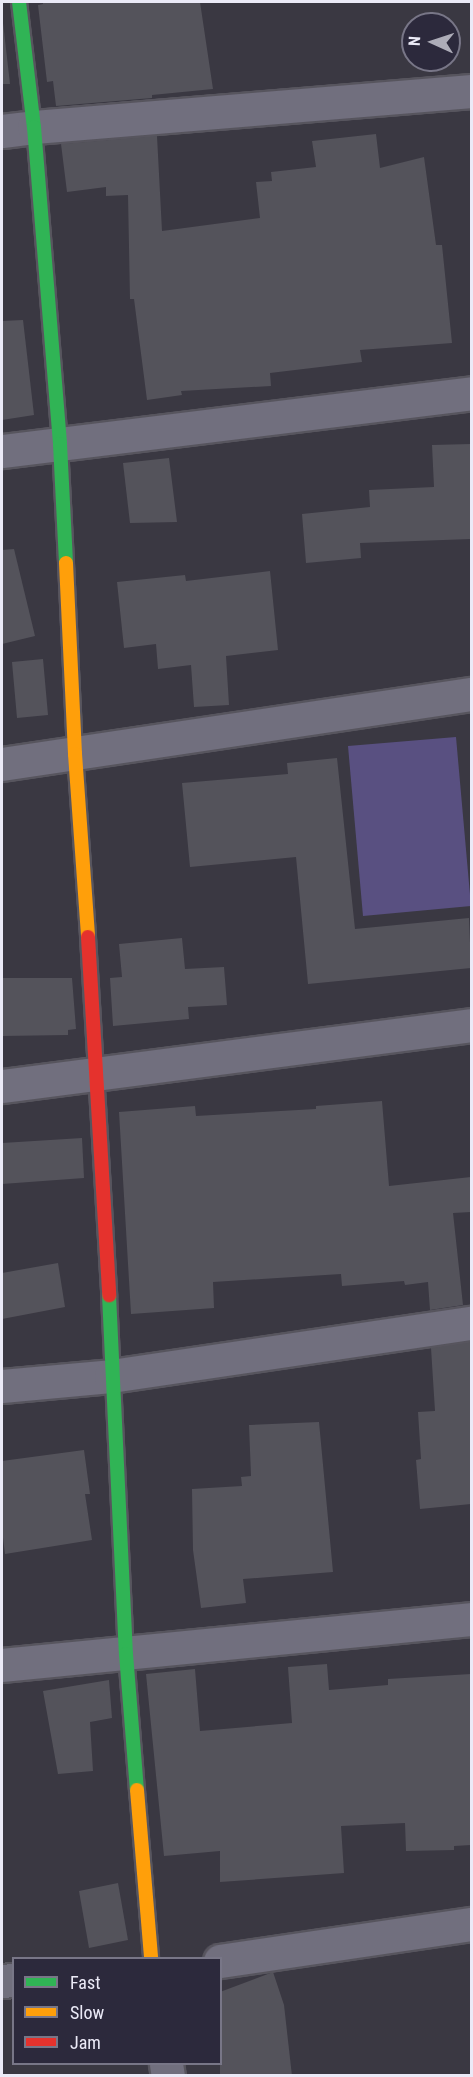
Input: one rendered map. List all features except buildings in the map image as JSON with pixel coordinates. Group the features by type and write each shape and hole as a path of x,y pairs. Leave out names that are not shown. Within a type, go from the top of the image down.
{"street":[{"path":"19,2 34,127 60,444 75,754 98,1076 126,1654 151,1957"},
{"path":"2,132 34,127 471,91"},
{"path":"2,451 471,393"},
{"path":"2,764 471,694"},
{"path":"2,1086 98,1076 471,1025"},
{"path":"2,1386 111,1376 471,1323"},
{"path":"2,1665 471,1620"},
{"path":"222,1961 471,1924"}],"shaded area":[{"path":"456,737 471,906 363,916 348,746"}],"traffic: fast":[{"path":"19,2 34,127 60,444 66,563"},
{"path":"109,1295 126,1654 137,1790"}],"traffic: slow":[{"path":"66,563 75,754 88,937"},
{"path":"137,1790 151,1957"}],"traffic: jam":[{"path":"88,937 109,1295"}]}
